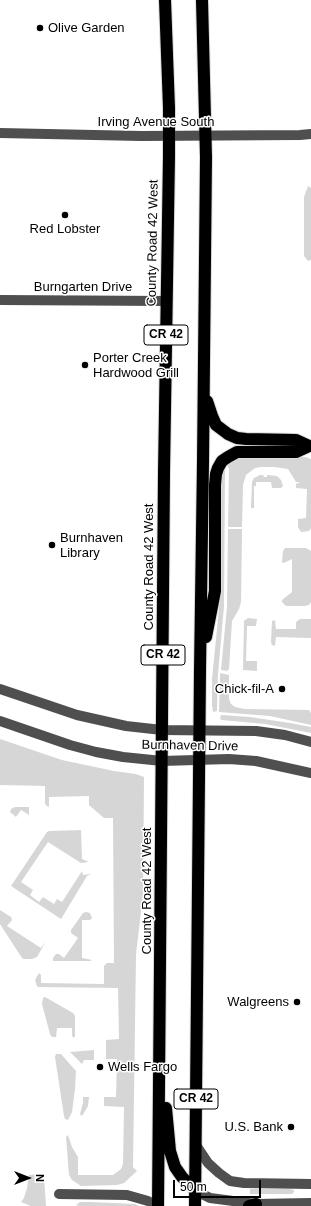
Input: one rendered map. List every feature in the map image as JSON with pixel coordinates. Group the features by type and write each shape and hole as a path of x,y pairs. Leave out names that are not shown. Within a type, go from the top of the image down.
{"highway":[{"name":"County Road 42 West","path":"158,1206 166,301 169,136 165,0"},
{"name":"CR 42","path":"196,1206 199,730 204,389 205,136 202,0"},
{"path":"200,670 215,591 215,485 218,468 222,461 229,455 237,452 296,452 310,446 296,440 246,439 237,438 228,434 216,425 204,389"},
{"path":"160,1049 170,1151 175,1167 182,1177 196,1191"}],"street":[{"name":"Irving Avenue South","path":"0,134 169,136 311,134"},
{"name":"Burngarten Drive","path":"0,300 166,301"},
{"name":"Burnhaven Drive","path":"0,689 77,715 126,726 162,730 256,731 285,735 311,742"},
{"name":"Burnhaven Drive","path":"0,721 43,737 96,752 162,761 229,759 256,761 311,773"},
{"path":"196,1145 208,1163 230,1181 244,1183 311,1184"},
{"path":"196,1191 210,1198 252,1205 311,1203"},
{"path":"59,1194 127,1195 148,1201 158,1206"}],"shaded area":[{"path":"308,186 311,188 311,260 308,261 304,256 304,197"},
{"path":"243,455 305,457 311,459 311,528 309,531 301,532 298,527 298,519 306,518 307,489 296,488 296,484 300,482 296,482 288,469 274,467 255,468 246,475 243,485 242,527 228,527 229,469 227,464"},
{"path":"225,466 224,606 218,674 217,711 213,712 212,679 219,609 221,477"},
{"path":"263,475 264,477 267,477 267,475 277,476 281,480 283,486 281,488 272,488 271,482 256,482 256,486 254,486 254,508 251,508 252,482 254,478"},
{"path":"228,529 242,529 242,534 241,602 232,621 229,669 227,671 221,670 227,607"},
{"path":"285,548 306,548 311,551 311,602 309,605 286,606 282,602 282,600 292,592 292,559 284,563 282,562 283,551"},
{"path":"248,618 257,619 256,626 247,626 246,661 257,661 257,671 243,670 244,621"},
{"path":"300,619 311,619 311,638 276,637 275,646 272,645 272,621 275,620 276,629 296,629 296,622"},
{"path":"220,673 229,675 229,699 231,704 235,707 245,709 309,710 311,713 311,725 270,716 219,712"},
{"path":"221,715 250,717 311,727 311,733 265,724 222,720 220,719"},
{"path":"0,739 62,760 136,774 144,777 143,895 136,954 133,1167 137,1171 124,1183 117,1185 81,1186 72,1180 69,1175 66,1137 68,1135 72,1147 78,1157 78,1175 113,1175 121,1169 123,1164 124,1107 104,1106 104,1097 116,1097 117,1059 106,1059 106,1040 119,1039 118,988 38,987 35,980 39,973 41,975 41,983 104,984 104,966 107,963 114,963 113,818 104,818 89,805 89,796 49,797 49,807 45,804 45,786 0,785"},
{"path":"15,807 29,807 29,815 21,810 16,817 10,812 11,809"},
{"path":"81,830 82,859 89,862 81,863 48,842 21,882 33,890 30,895 39,902 43,897 54,904 57,899 62,902 82,871 83,875 91,874 87,876 61,919 11,886 47,832"},
{"path":"0,910 11,917 12,920 7,926 41,948 46,941 37,957 32,959 23,959 0,924"},
{"path":"83,913 90,913 92,918 90,920 82,920 82,958 92,960 53,961 56,954 59,954 64,958 78,938 71,933 71,930"},
{"path":"45,997 73,1013 75,1016 74,1038 72,1036 72,1028 57,1028 56,1037 52,1037 42,1004 43,998"},
{"path":"94,1050 94,1060 84,1060 82,1064 70,1052"},
{"path":"56,1054 61,1054 76,1071 72,1112 68,1120 65,1119 64,1116 55,1057"},
{"path":"83,1097 89,1097 88,1106 82,1116 80,1114"},
{"path":"39,1174 41,1177 44,1177 46,1206 31,1206 21,1202 27,1188 29,1175"},
{"path":"250,1189 290,1189 294,1190 294,1192 292,1194 250,1194"},
{"path":"80,1202 135,1204 139,1206 76,1205"}],"place":[{"name":"Olive Garden","path":"40,28"},
{"name":"Red Lobster","path":"65,215"},
{"name":"Porter Creek Hardwood Grill","path":"85,365"},
{"name":"Burnhaven Library","path":"52,545"},
{"name":"Chick-fil-A","path":"282,689"},
{"name":"Walgreens","path":"297,1002"},
{"name":"Wells Fargo","path":"100,1067"},
{"name":"U.S. Bank","path":"291,1127"}]}
